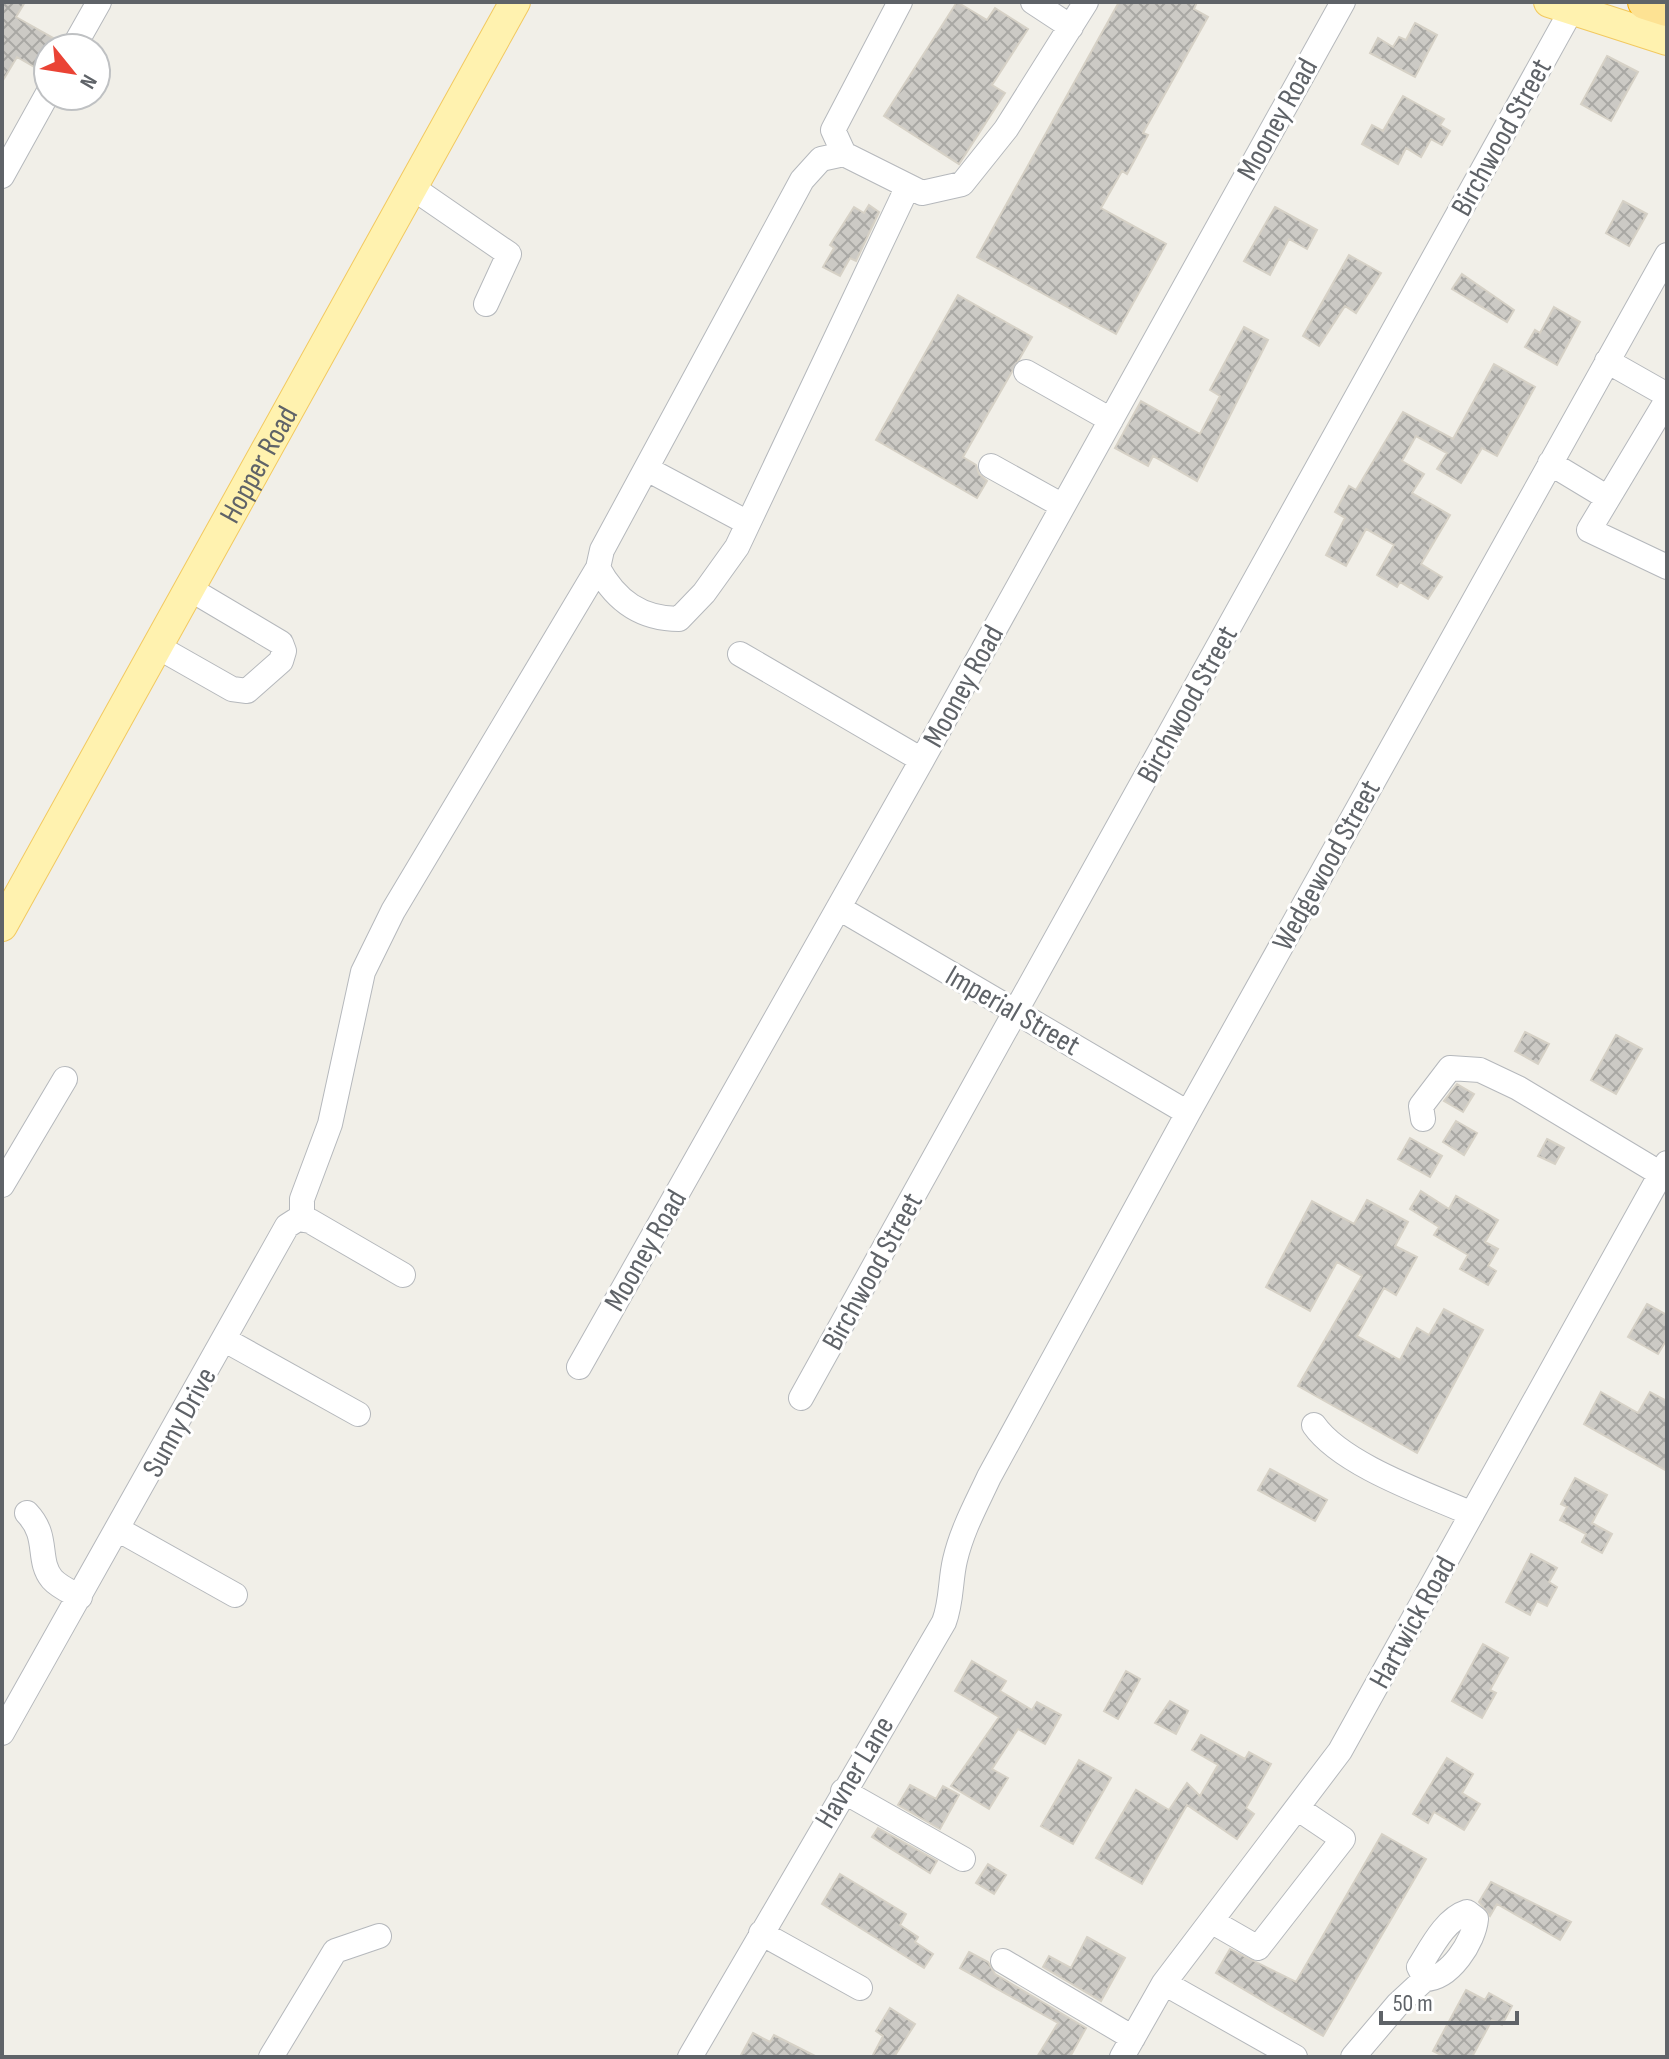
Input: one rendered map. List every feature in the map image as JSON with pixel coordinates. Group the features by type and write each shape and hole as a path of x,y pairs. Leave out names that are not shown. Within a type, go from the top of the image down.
{"highway":[{"path":"1645,2 1667,9"}],"main road":[{"name":"Hopper Road","path":"2,926 515,2"},
{"path":"1560,6 1667,40"}],"street":[{"path":"82,32 99,2"},
{"path":"900,2 833,130 844,154 922,193 962,184 1006,129 1086,2"},
{"path":"1033,2 1071,27"},
{"name":"Mooney Road","path":"579,1367 1111,420 1337,3"},
{"name":"Birchwood Street","path":"801,1398 1016,1012 1560,6"},
{"path":"2,176 37,112"},
{"path":"403,1275 302,1219 302,1199 330,1124 363,972 393,911 598,568 602,550 802,180 821,159 844,154"},
{"path":"598,568 614,595 657,619 679,619 704,593 737,547 908,186"},
{"path":"413,188 509,254 486,304"},
{"name":"Wedgewood Street","path":"989,1477 1188,1113 1667,255"},
{"path":"1607,361 1667,398 1589,530 1667,567"},
{"path":"1026,372 1111,420"},
{"path":"1550,463 1608,498"},
{"path":"991,466 1063,506"},
{"path":"647,469 748,523"},
{"path":"158,647 232,689 241,691 247,691 281,661 284,651 281,643 190,589"},
{"path":"740,654 922,760"},
{"name":"Imperial Street","path":"839,908 1188,1113"},
{"path":"1423,1119 1421,1106 1450,1068 1480,1070 1664,1168"},
{"path":"2,1185 65,1079"},
{"name":"Hartwick Road","path":"1127,2047 1164,1983 1340,1751 1664,1168"},
{"name":"Sunny Drive","path":"2,1733 119,1530 287,1226 302,1219"},
{"path":"225,1340 358,1414"},
{"path":"1314,1425 1324,1440 1370,1467 1472,1514"},
{"name":"Havner Lane","path":"690,2057 944,1622 951,1605 954,1565 963,1530 989,1477"},
{"path":"27,1513 42,1532 47,1571 55,1582 80,1597"},
{"path":"119,1530 235,1595"},
{"path":"843,1791 963,1859"},
{"path":"1211,1921 1258,1948 1343,1839 1297,1808"},
{"path":"761,1933 860,1988"},
{"path":"271,2057 335,1951 379,1936"},
{"path":"1003,1961 1127,2047"},
{"path":"1353,2057 1398,2004 1425,1979"},
{"path":"1164,1983 1295,2057"}],"building":[{"path":"2,2 25,2 16,17 42,32 32,32 32,66 17,57 2,82"},
{"path":"957,2 987,20 995,8 1028,29 992,85 1005,93 959,164 884,116"},
{"path":"1119,2 1197,2 1194,9 1208,17 1143,133 1148,135 1127,174 1122,171 1101,208 1166,244 1116,334 977,257"},
{"path":"1415,23 1437,35 1415,77 1370,53 1378,38 1393,47 1399,37 1406,40"},
{"path":"1607,56 1638,72 1611,121 1581,104"},
{"path":"1403,96 1444,119 1440,125 1450,131 1442,145 1431,139 1421,157 1406,148 1398,164 1362,144 1372,125 1383,131"},
{"path":"1623,201 1647,214 1629,246 1606,233"},
{"path":"869,205 879,212 856,261 850,258 840,276 823,267 834,248 830,245 854,207 864,213"},
{"path":"1275,207 1317,230 1307,249 1289,239 1270,275 1244,261"},
{"path":"1349,255 1381,273 1356,313 1345,306 1319,346 1303,336"},
{"path":"1462,274 1514,310 1507,322 1452,289"},
{"path":"958,295 1032,337 963,457 976,465 979,474 987,481 977,498 876,440"},
{"path":"1554,307 1580,322 1557,365 1525,347 1535,330 1540,333"},
{"path":"1244,327 1268,340 1197,481 1153,456 1148,466 1115,448 1141,401 1200,434 1220,396 1210,390"},
{"path":"1494,364 1535,387 1497,456 1482,448 1461,483 1437,469 1447,453 1416,436 1402,461 1424,474 1412,493 1450,515 1421,564 1442,577 1428,599 1400,582 1397,587 1377,575 1394,545 1366,529 1346,566 1326,555 1345,518 1335,512 1349,486 1356,490 1403,412 1453,439"},
{"path":"1525,1032 1549,1044 1538,1064 1515,1051"},
{"path":"1616,1035 1642,1049 1616,1094 1591,1080"},
{"path":"1457,1084 1474,1094 1463,1112 1444,1101"},
{"path":"1456,1121 1477,1133 1464,1155 1443,1142"},
{"path":"1410,1138 1442,1156 1430,1177 1398,1159"},
{"path":"1547,1139 1564,1148 1555,1164 1538,1156"},
{"path":"1421,1191 1449,1209 1456,1196 1498,1220 1485,1242 1498,1249 1488,1266 1496,1271 1488,1285 1460,1269 1468,1255 1434,1235 1439,1227 1410,1209"},
{"path":"1367,1200 1408,1222 1395,1246 1417,1257 1396,1295 1384,1288 1357,1336 1400,1360 1417,1328 1429,1335 1444,1309 1483,1330 1417,1453 1298,1386 1362,1276 1337,1262 1310,1311 1266,1287 1312,1201 1354,1224"},
{"path":"1647,1304 1667,1315 1667,1339 1658,1354 1628,1337"},
{"path":"1601,1392 1638,1413 1650,1392 1667,1401 1667,1471 1584,1424"},
{"path":"1270,1469 1327,1500 1315,1521 1258,1490"},
{"path":"1575,1478 1607,1495 1592,1523 1612,1534 1602,1553 1582,1542 1586,1534 1560,1520 1567,1507 1561,1504"},
{"path":"1531,1554 1557,1568 1549,1582 1557,1587 1547,1606 1537,1601 1530,1615 1506,1602"},
{"path":"1483,1644 1508,1658 1490,1690 1496,1693 1482,1718 1452,1701"},
{"path":"972,1661 1006,1681 1000,1691 1032,1710 1037,1702 1061,1715 1045,1744 1018,1729 992,1769 1008,1778 989,1809 951,1786 999,1717 955,1691"},
{"path":"1126,1671 1140,1679 1118,1719 1104,1711"},
{"path":"1170,1701 1188,1711 1176,1734 1155,1723"},
{"path":"1201,1735 1245,1759 1249,1752 1271,1764 1246,1808 1254,1814 1237,1839 1187,1805 1142,1884 1096,1858 1136,1790 1169,1810 1187,1783 1200,1796 1218,1765 1192,1750"},
{"path":"1447,1758 1473,1774 1462,1793 1480,1804 1464,1830 1434,1812 1428,1823 1413,1814"},
{"path":"1079,1760 1111,1778 1073,1844 1041,1826"},
{"path":"910,1785 936,1799 943,1786 959,1795 940,1829 898,1805"},
{"path":"878,1828 937,1861 930,1873 872,1837"},
{"path":"1382,1834 1426,1859 1323,2036 1216,1973 1230,1949 1296,1982"},
{"path":"988,1864 1006,1875 994,1894 976,1883"},
{"path":"840,1874 906,1914 900,1925 918,1937 915,1942 933,1954 924,1968 822,1904"},
{"path":"1491,1882 1571,1922 1560,1940 1497,1904 1490,1916 1479,1902"},
{"path":"1087,1937 1125,1958 1101,2001 1043,1967 1049,1956 1071,1968"},
{"path":"969,1952 988,1962 995,1974 1086,2028 1070,2057 1037,2057 1058,2023 960,1968"},
{"path":"1466,1990 1485,2000 1489,1993 1512,2006 1502,2025 1492,2020 1472,2057 1445,2057 1433,2051"},
{"path":"890,2008 915,2024 894,2057 872,2057 883,2036 876,2031"},
{"path":"753,2033 770,2042 774,2035 817,2057 740,2057"}]}
